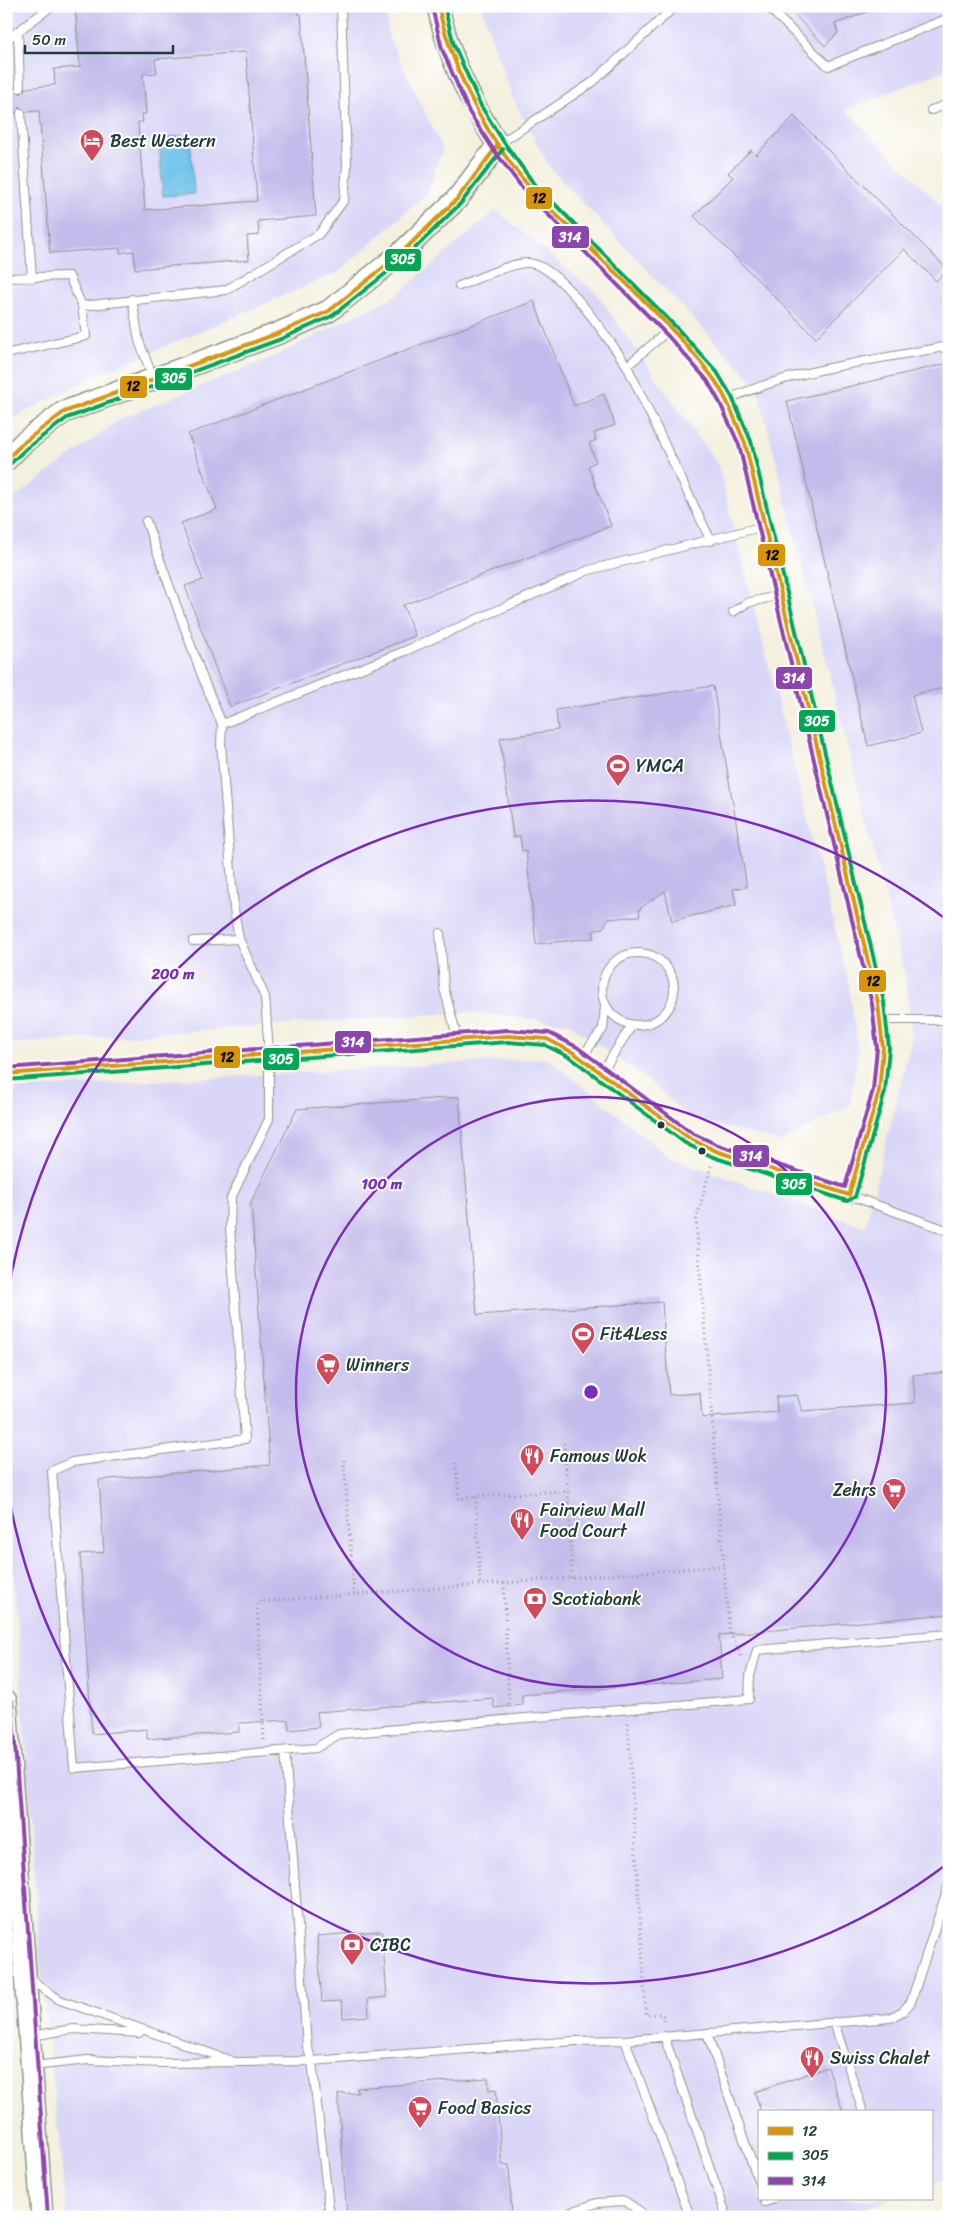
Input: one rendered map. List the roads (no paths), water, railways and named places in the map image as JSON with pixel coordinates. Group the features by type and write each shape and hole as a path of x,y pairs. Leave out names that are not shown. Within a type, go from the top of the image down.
{"street":[{"path":"6,1074 518,1036 547,1039 581,1058 689,1138 716,1151 849,1196 879,1090 883,1048 880,1020 863,936 747,452 726,400 712,376 670,329 527,185 498,145 475,109 448,47 438,6"},
{"path":"6,460 22,444 64,412 279,333 329,311 400,254 457,199 498,145"},
{"path":"6,1701 42,2217"}],"lane":[{"path":"6,40 52,6"},
{"path":"82,306 226,290 319,234 344,200 347,166 340,6"},
{"path":"767,6 828,66 949,18"},
{"path":"498,145 593,82 671,10"},
{"path":"18,31 20,88"},
{"path":"930,110 949,104"},
{"path":"21,112 32,278"},
{"path":"459,286 506,268 528,263 556,278 584,307 628,366 711,541"},
{"path":"6,278 69,276 82,306 86,336 10,353 6,351"},
{"path":"132,299 139,341 153,378"},
{"path":"628,366 670,329"},
{"path":"726,400 752,388 826,369 949,346"},
{"path":"146,521 202,676 222,724 221,744 234,909 239,939 265,997 269,1054 269,1119 231,1198 230,1228 245,1439 72,1462 52,1471 74,1768 316,1748 339,1734 749,1699 750,1676 757,1650 949,1634"},
{"path":"222,724 405,651 589,570 765,526"},
{"path":"733,612 746,603 780,595"},
{"path":"440,934 444,988 458,1040"},
{"path":"193,941 239,939"},
{"path":"633,953 654,957 664,964 674,982 672,1003 659,1019 651,1024 632,1025 612,1015 606,1006 602,994 602,982 606,972 613,963 633,953"},
{"path":"581,1058 603,1029 606,1006"},
{"path":"880,1020 949,1020"},
{"path":"601,1074 632,1025"},
{"path":"849,1196 949,1230"},
{"path":"285,1751 307,2046 312,2061 330,2217"},
{"path":"31,2066 88,2060 238,2064 312,2061 565,2042 624,2040 890,2018 903,2011 911,2002 949,1884"},
{"path":"24,1968 38,1986 60,2000 238,2064"},
{"path":"834,2022 862,2110"},
{"path":"29,2036 73,2029 149,2033"},
{"path":"707,2033 758,2179"},
{"path":"666,2036 727,2217"},
{"path":"624,2040 690,2217"},
{"path":"570,2217 571,2212 597,2203 626,2200 641,2212"}],"water":[{"path":"190,136 194,194 163,196 159,138"}],"place":[{"name":"Best Western","path":"92,162"},
{"name":"YMCA","path":"618,787"},
{"name":"Fit4Less","path":"583,1355"},
{"name":"Winners","path":"328,1386"},
{"name":"Famous Wok","path":"532,1477"},
{"name":"Zehrs","path":"894,1511"},
{"name":"Fairview Mall Food Court","path":"522,1541"},
{"name":"Scotiabank","path":"535,1620"},
{"name":"CIBC","path":"352,1966"},
{"name":"Swiss Chalet","path":"812,2079"},
{"name":"Food Basics","path":"420,2129"}]}
